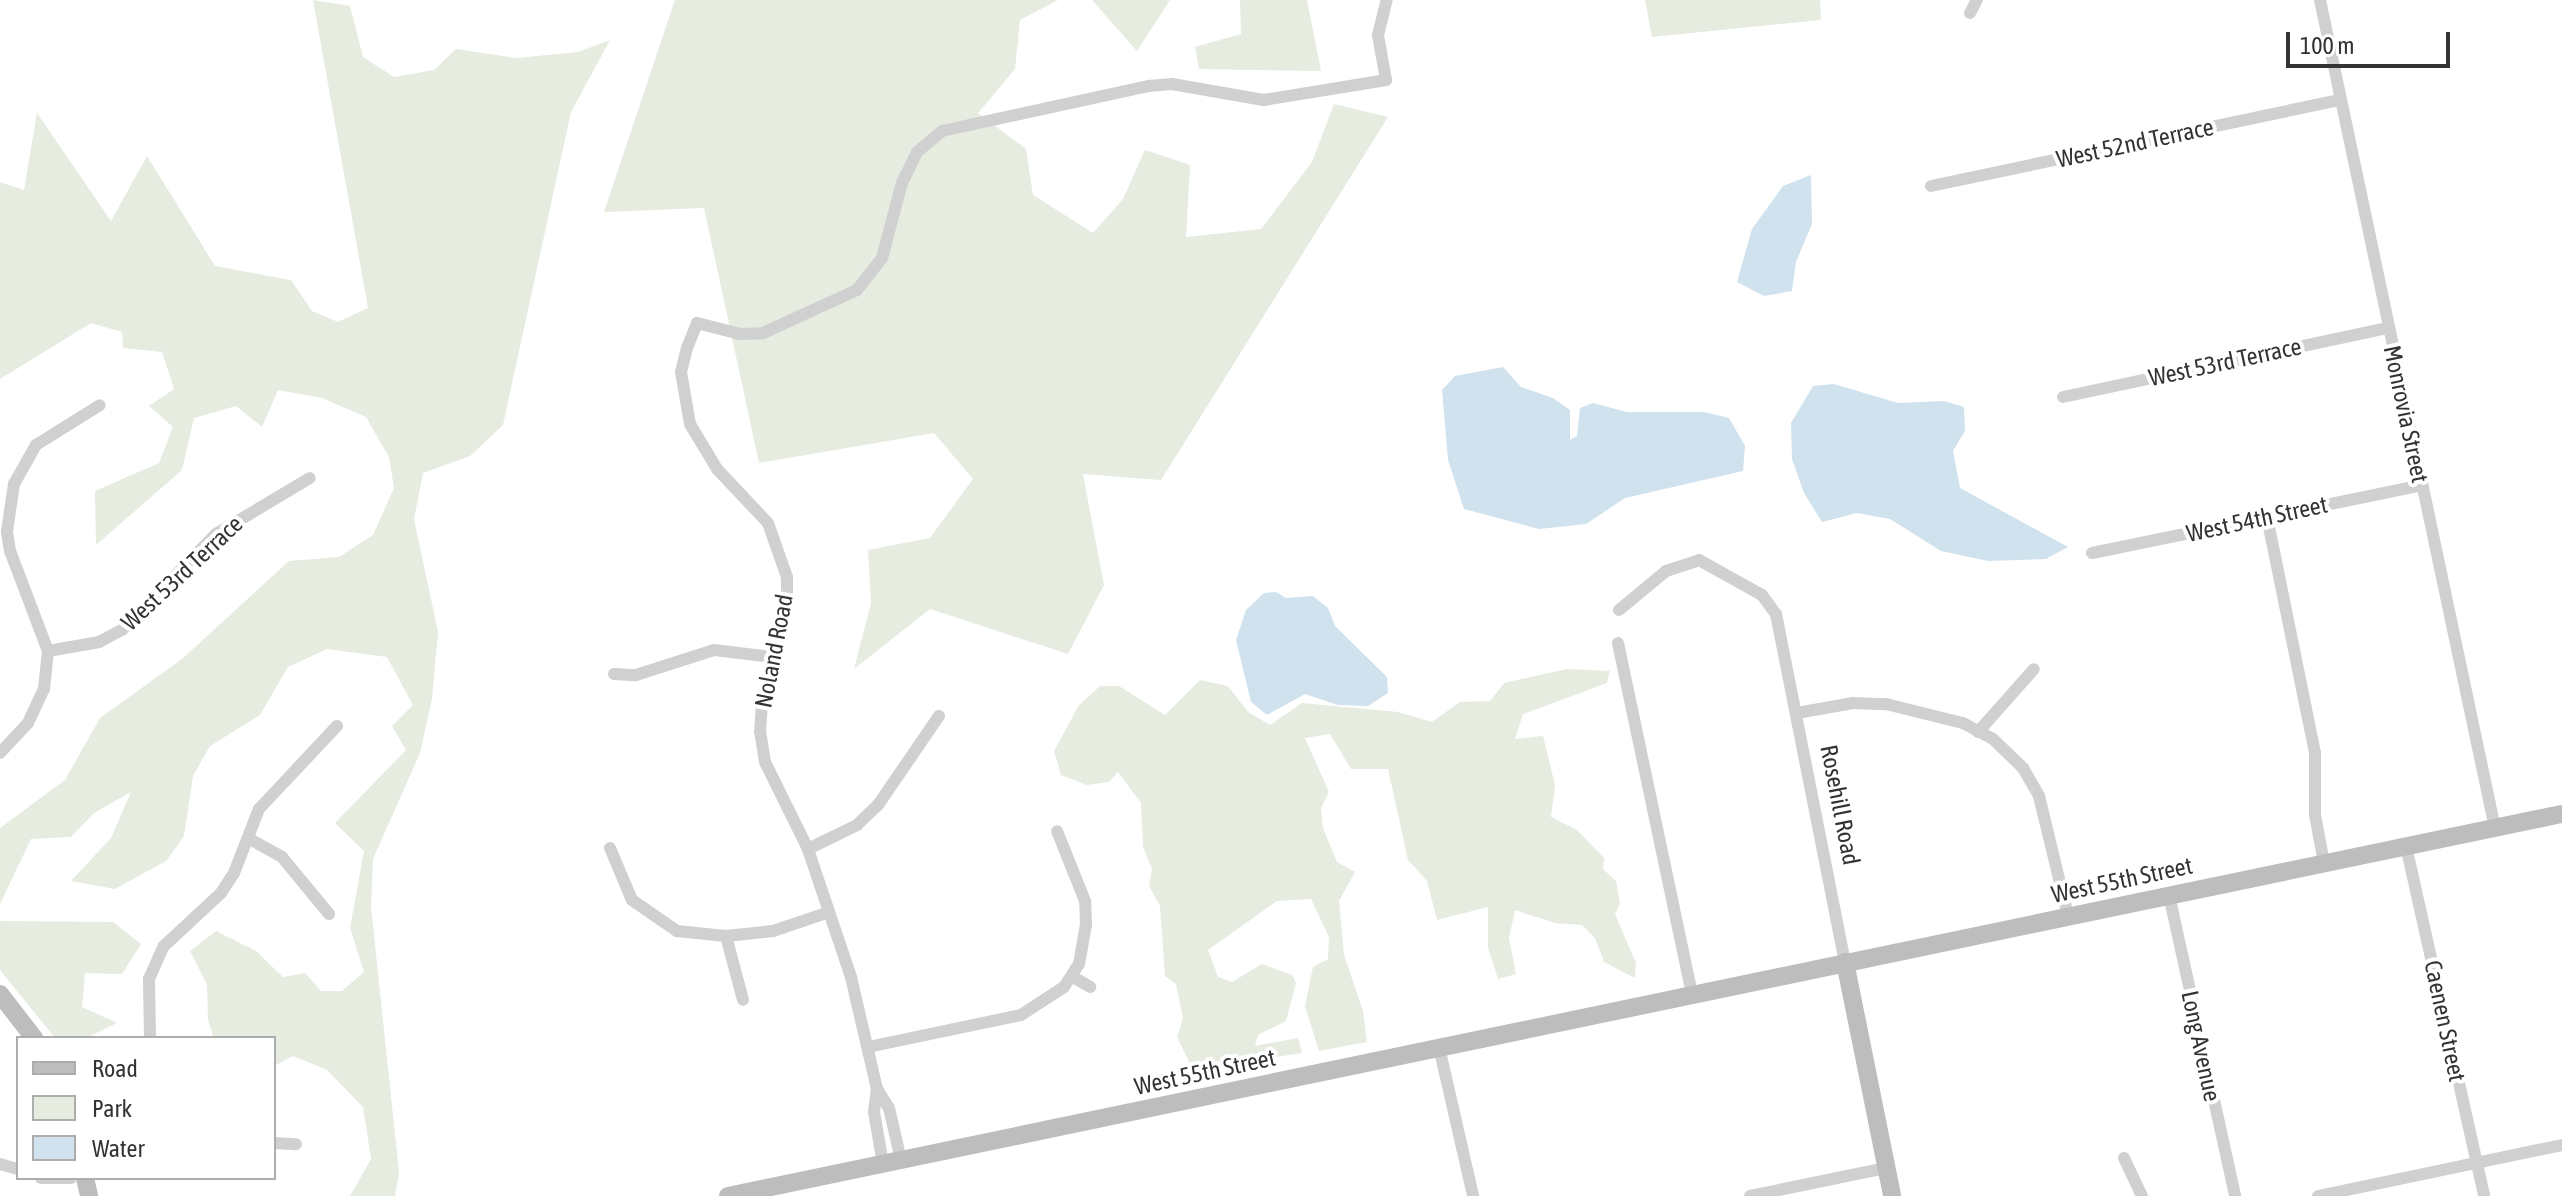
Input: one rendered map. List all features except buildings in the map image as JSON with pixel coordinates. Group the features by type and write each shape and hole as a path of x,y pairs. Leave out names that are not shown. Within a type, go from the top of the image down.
{"street":[{"name":"Noland Road","path":"892,1162 889,1108 877,1089 829,912 808,849 765,762 762,700 787,609 787,577 768,523 709,458 690,424 681,372 697,323 740,334 763,333 857,290 882,258 902,183 917,152 957,124 1149,86 1172,84 1264,100 1386,80 1378,35 1387,0"},
{"path":"1970,13 1977,0"},
{"name":"Monrovia Street","path":"2320,0 2495,828"},
{"name":"West 52nd Terrace","path":"1931,186 2340,100"},
{"name":"West 53rd Terrace","path":"2063,397 2387,328"},
{"path":"0,753 28,723 44,689 48,651 4,531 14,484 36,445 100,405"},
{"name":"West 53rd Terrace","path":"48,651 99,642 122,630 216,534 310,478"},
{"name":"West 54th Street","path":"2092,553 2422,485"},
{"path":"2267,517 2315,753 2315,815 2324,863"},
{"name":"Rosehill Road","path":"1619,610 1666,571 1687,561 1710,562 1762,595 1776,614 1892,1196"},
{"path":"1618,643 1692,994"},
{"path":"614,674 636,675 714,650 773,657"},
{"path":"1978,732 2034,669"},
{"path":"1797,713 1846,704 1886,704 1978,732 2015,758 2039,796 2068,916"},
{"path":"808,849 857,825 878,805 939,716"},
{"path":"150,1036 146,1000 157,958 178,928 221,893 259,809 337,726"},
{"name":"West 55th Street","path":"728,1196 796,1189 892,1162 2562,814"},
{"path":"868,1047 1021,1015 1073,977 1084,944 1085,901 1057,831"},
{"path":"248,838 282,857 329,914"},
{"name":"Caenen Street","path":"2406,846 2484,1196"},
{"path":"610,848 632,900 654,920 697,935 726,936 773,931 829,912"},
{"name":"Long Avenue","path":"2169,895 2235,1196"},
{"path":"726,936 743,1000"},
{"path":"1073,977 1090,987"},
{"path":"0,994 32,1036"},
{"path":"1439,1047 1473,1196"},
{"path":"276,1143 296,1144"},
{"path":"2318,1196 2562,1145"},
{"path":"2124,1158 2142,1196"},
{"path":"1750,1196 1885,1168"}],"green space":[{"path":"313,0 350,6 363,57 394,77 434,70 456,49 517,58 578,52 610,40 571,112 503,425 470,456 423,473 414,519 438,632 432,699 420,753 373,859 371,907 399,1172 395,1196 350,1196 371,1159 363,1107 327,1070 293,1056 276,1065 276,1036 213,1036 208,1020 207,985 190,951 216,931 256,951 283,977 305,973 321,991 342,991 364,972 350,928 364,851 335,823 406,750 392,726 413,705 387,657 327,649 288,667 260,715 210,746 193,776 184,836 166,861 115,889 71,881 111,838 131,792 94,813 71,837 31,839 0,904 0,828 65,780 100,718 182,659 289,561 339,557 373,535 394,488 389,457 366,417 322,398 278,390 262,427 236,406 194,418 182,470 96,545 95,491 159,463 173,427 149,406 174,389 162,352 123,348 122,332 91,323 0,379 0,182 24,190 37,113 111,221 147,156 215,266 291,280 312,311 338,322 368,308"},
{"path":"675,0 1058,0 1020,20 1015,69 978,113 1026,149 1033,195 1093,233 1123,199 1145,150 1190,165 1186,237 1261,229 1312,162 1334,104 1388,117 1161,480 1083,474 1104,585 1068,654 930,609 854,669 871,603 868,550 930,538 973,479 934,433 759,463 704,208 604,212"},
{"path":"1092,0 1170,0 1137,51"},
{"path":"1240,0 1307,0 1321,71 1199,69 1195,47 1241,34"},
{"path":"1645,0 1820,0 1821,20 1652,37"},
{"path":"1567,669 1610,671 1607,683 1523,714 1515,739 1543,736 1555,785 1551,817 1577,830 1604,858 1603,869 1616,881 1620,903 1615,914 1636,963 1635,978 1604,962 1595,938 1582,925 1555,923 1515,910 1509,938 1516,974 1498,979 1488,948 1488,907 1437,920 1427,881 1408,860 1388,769 1351,769 1330,734 1305,738 1329,792 1321,808 1323,828 1337,862 1355,872 1339,901 1344,955 1363,1011 1367,1042 1319,1051 1305,1006 1313,967 1328,959 1329,937 1311,899 1277,901 1208,950 1218,977 1232,982 1262,964 1292,975 1296,983 1286,1021 1258,1035 1255,1046 1298,1038 1302,1053 1193,1070 1177,1037 1183,1018 1176,984 1165,976 1160,906 1149,886 1152,869 1143,847 1141,803 1118,772 1109,782 1087,785 1061,775 1054,751 1079,705 1100,686 1119,686 1165,715 1200,680 1228,686 1248,712 1270,725 1302,703 1398,712 1432,722 1460,702 1490,701 1504,683"},
{"path":"0,921 113,922 141,944 122,974 85,973 82,1007 117,1023 90,1036 53,1036 0,970"}],"water":[{"path":"1811,175 1812,224 1796,262 1792,291 1764,296 1737,282 1752,229 1783,186"},
{"path":"1503,367 1521,387 1553,398 1570,410 1570,440 1577,436 1580,408 1593,403 1627,412 1704,412 1729,418 1745,446 1743,471 1625,498 1586,524 1539,529 1464,509 1448,460 1442,390 1455,376"},
{"path":"1834,384 1898,403 1944,401 1964,407 1965,431 1953,451 1960,488 2068,547 2046,559 1988,561 1941,551 1890,519 1857,513 1822,522 1804,493 1792,459 1791,423 1813,386"},
{"path":"1276,592 1286,598 1313,596 1328,608 1335,626 1387,677 1388,693 1368,706 1338,705 1305,694 1267,715 1251,702 1236,640 1246,610 1264,593"}]}
